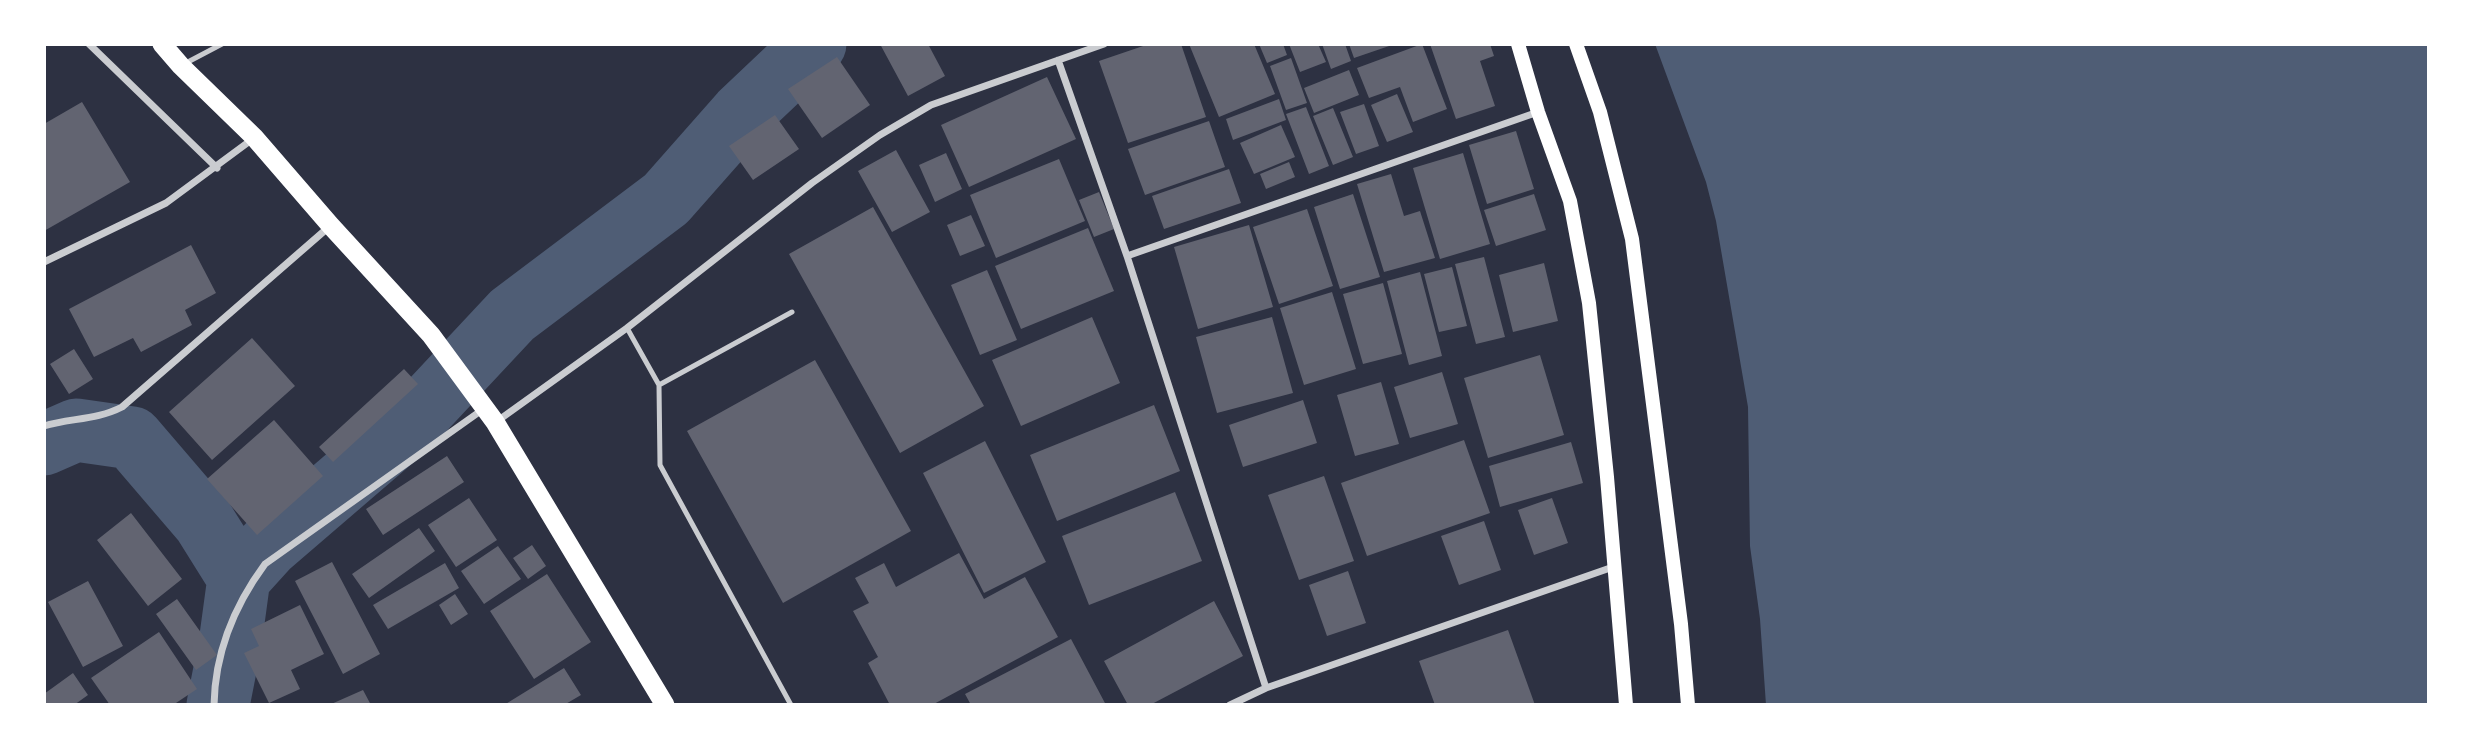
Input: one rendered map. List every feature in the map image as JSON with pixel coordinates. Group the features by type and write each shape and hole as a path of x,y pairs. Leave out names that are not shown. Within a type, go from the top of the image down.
{"highway":[{"path":"162,44 254,137 431,335 485,407 665,705"}],"main road":[{"path":"1518,44 1538,112 1570,201 1589,303 1626,705"},
{"path":"1576,44 1600,112 1632,239 1681,624 1688,705"}],"street":[{"path":"89,44 217,167"},
{"path":"214,705 218,670 233,615 244,593 265,564 485,407 627,328 880,135 931,105 1104,44"},
{"path":"1058,60 1127,256 1266,688"},
{"path":"1127,256 1538,112"},
{"path":"44,262 166,203 254,137"},
{"path":"44,426 63,420 104,415 122,407 331,226"},
{"path":"1230,705 1266,688 1613,567"}],"lane":[{"path":"181,66 222,44"},
{"path":"659,385 792,312"},
{"path":"627,328 659,385 660,465 791,705"}],"water":[{"path":"1655,44 2429,44 2429,705 1766,705 1760,619 1750,546 1748,407 1716,221 1706,182"}],"building":[{"path":"880,44 928,44 945,76 908,96"},
{"path":"1149,44 1181,44 1206,117 1128,143 1099,61"},
{"path":"1189,44 1254,44 1275,94 1219,117"},
{"path":"1259,44 1283,44 1287,55 1267,63"},
{"path":"1289,44 1318,44 1326,62 1300,72"},
{"path":"1322,44 1345,44 1351,61 1331,69"},
{"path":"1349,44 1395,44 1354,58"},
{"path":"1422,44 1447,109 1413,122 1400,87 1369,98 1357,68"},
{"path":"1430,44 1490,44 1494,56 1480,61 1495,106 1456,119"},
{"path":"837,57 870,105 822,138 788,89"},
{"path":"1291,58 1307,103 1286,110 1270,66"},
{"path":"1349,70 1359,95 1314,113 1304,88"},
{"path":"1047,77 1076,139 969,187 941,125"},
{"path":"1397,94 1413,132 1387,142 1371,105"},
{"path":"1279,99 1286,120 1233,140 1226,119"},
{"path":"82,102 130,182 44,231 44,124"},
{"path":"1364,104 1379,146 1356,154 1340,112"},
{"path":"1306,107 1329,166 1309,174 1286,114"},
{"path":"1333,108 1353,157 1333,165 1313,116"},
{"path":"775,115 799,149 753,180 729,146"},
{"path":"1209,121 1225,167 1145,195 1128,149"},
{"path":"1281,125 1295,157 1254,174 1240,143"},
{"path":"1516,131 1534,189 1487,204 1469,145"},
{"path":"896,150 930,212 892,232 858,171"},
{"path":"946,153 962,189 935,202 919,165"},
{"path":"1463,153 1490,244 1440,259 1413,168"},
{"path":"1059,159 1085,221 996,258 970,195"},
{"path":"1289,162 1295,177 1266,189 1260,174"},
{"path":"1229,169 1241,203 1164,229 1152,196"},
{"path":"1391,174 1404,216 1420,211 1435,258 1384,272 1357,184"},
{"path":"1099,192 1114,229 1094,237 1079,200"},
{"path":"1353,194 1380,277 1340,289 1314,207"},
{"path":"1534,194 1546,230 1496,246 1484,210"},
{"path":"873,207 984,406 900,453 789,254"},
{"path":"1307,209 1333,286 1279,304 1253,227"},
{"path":"971,215 985,246 960,256 947,225"},
{"path":"1249,225 1273,307 1198,329 1174,247"},
{"path":"1088,228 1114,291 1021,329 995,266"},
{"path":"191,245 216,293 185,310 192,325 141,352 133,338 94,357 69,309"},
{"path":"1484,257 1505,337 1476,344 1455,264"},
{"path":"1544,263 1558,321 1513,332 1499,275"},
{"path":"1452,267 1467,326 1439,332 1424,274"},
{"path":"987,270 1017,340 980,355 951,285"},
{"path":"1420,272 1442,356 1409,365 1387,281"},
{"path":"1383,283 1402,354 1363,364 1343,294"},
{"path":"1332,292 1356,369 1304,385 1280,308"},
{"path":"1092,317 1120,383 1021,426 992,360"},
{"path":"1272,317 1293,393 1217,413 1196,337"},
{"path":"252,338 295,386 212,460 169,412"},
{"path":"74,349 93,379 69,394 50,364"},
{"path":"1540,355 1564,435 1488,458 1464,378"},
{"path":"815,360 911,531 783,603 687,431"},
{"path":"404,369 418,384 333,462 319,447"},
{"path":"1442,372 1458,424 1410,438 1394,387"},
{"path":"1381,382 1399,444 1355,456 1337,395"},
{"path":"1303,400 1317,443 1243,467 1229,425"},
{"path":"1154,405 1180,471 1057,521 1030,455"},
{"path":"274,420 323,476 257,535 207,479"},
{"path":"1464,440 1490,513 1367,556 1341,483"},
{"path":"985,441 1046,562 984,593 923,473"},
{"path":"1571,442 1583,483 1500,507 1489,466"},
{"path":"447,456 464,482 383,535 366,509"},
{"path":"1324,476 1354,561 1299,580 1268,495"},
{"path":"1175,492 1202,561 1089,605 1062,536"},
{"path":"469,498 497,540 456,567 428,525"},
{"path":"1552,498 1568,543 1534,555 1518,510"},
{"path":"131,513 182,579 148,606 97,540"},
{"path":"1484,521 1501,570 1459,585 1441,536"},
{"path":"419,528 435,551 369,598 352,574"},
{"path":"532,545 546,566 528,579 513,558"},
{"path":"498,546 521,579 484,604 461,571"},
{"path":"959,553 984,599 1025,577 1058,637 932,705 890,705 868,663 878,657 853,611 869,603 855,578 884,563 896,587"},
{"path":"332,562 380,654 343,674 295,581"},
{"path":"445,563 459,588 388,629 373,605"},
{"path":"1348,571 1366,623 1327,636 1309,585"},
{"path":"547,574 591,642 534,679 490,611"},
{"path":"88,581 123,646 83,667 48,602"},
{"path":"455,594 468,614 451,625 439,605"},
{"path":"177,599 217,655 196,670 156,614"},
{"path":"1214,601 1243,656 1150,705 1128,705 1104,661"},
{"path":"300,605 324,654 291,670 300,689 269,703 244,653 259,646 251,629"},
{"path":"1508,630 1535,705 1435,705 1419,661"},
{"path":"159,632 197,689 173,705 110,705 91,678"},
{"path":"1071,639 1106,705 971,705 965,694"},
{"path":"564,668 581,695 564,705 504,705"},
{"path":"73,673 88,695 74,705 44,705 44,694"},
{"path":"363,690 371,705 329,705"}],"waterway":[{"path":"218,705 239,578 268,546 411,423 512,315 666,199 741,114 815,44"},
{"path":"44,444 76,430 132,438 204,522 239,578"}]}
